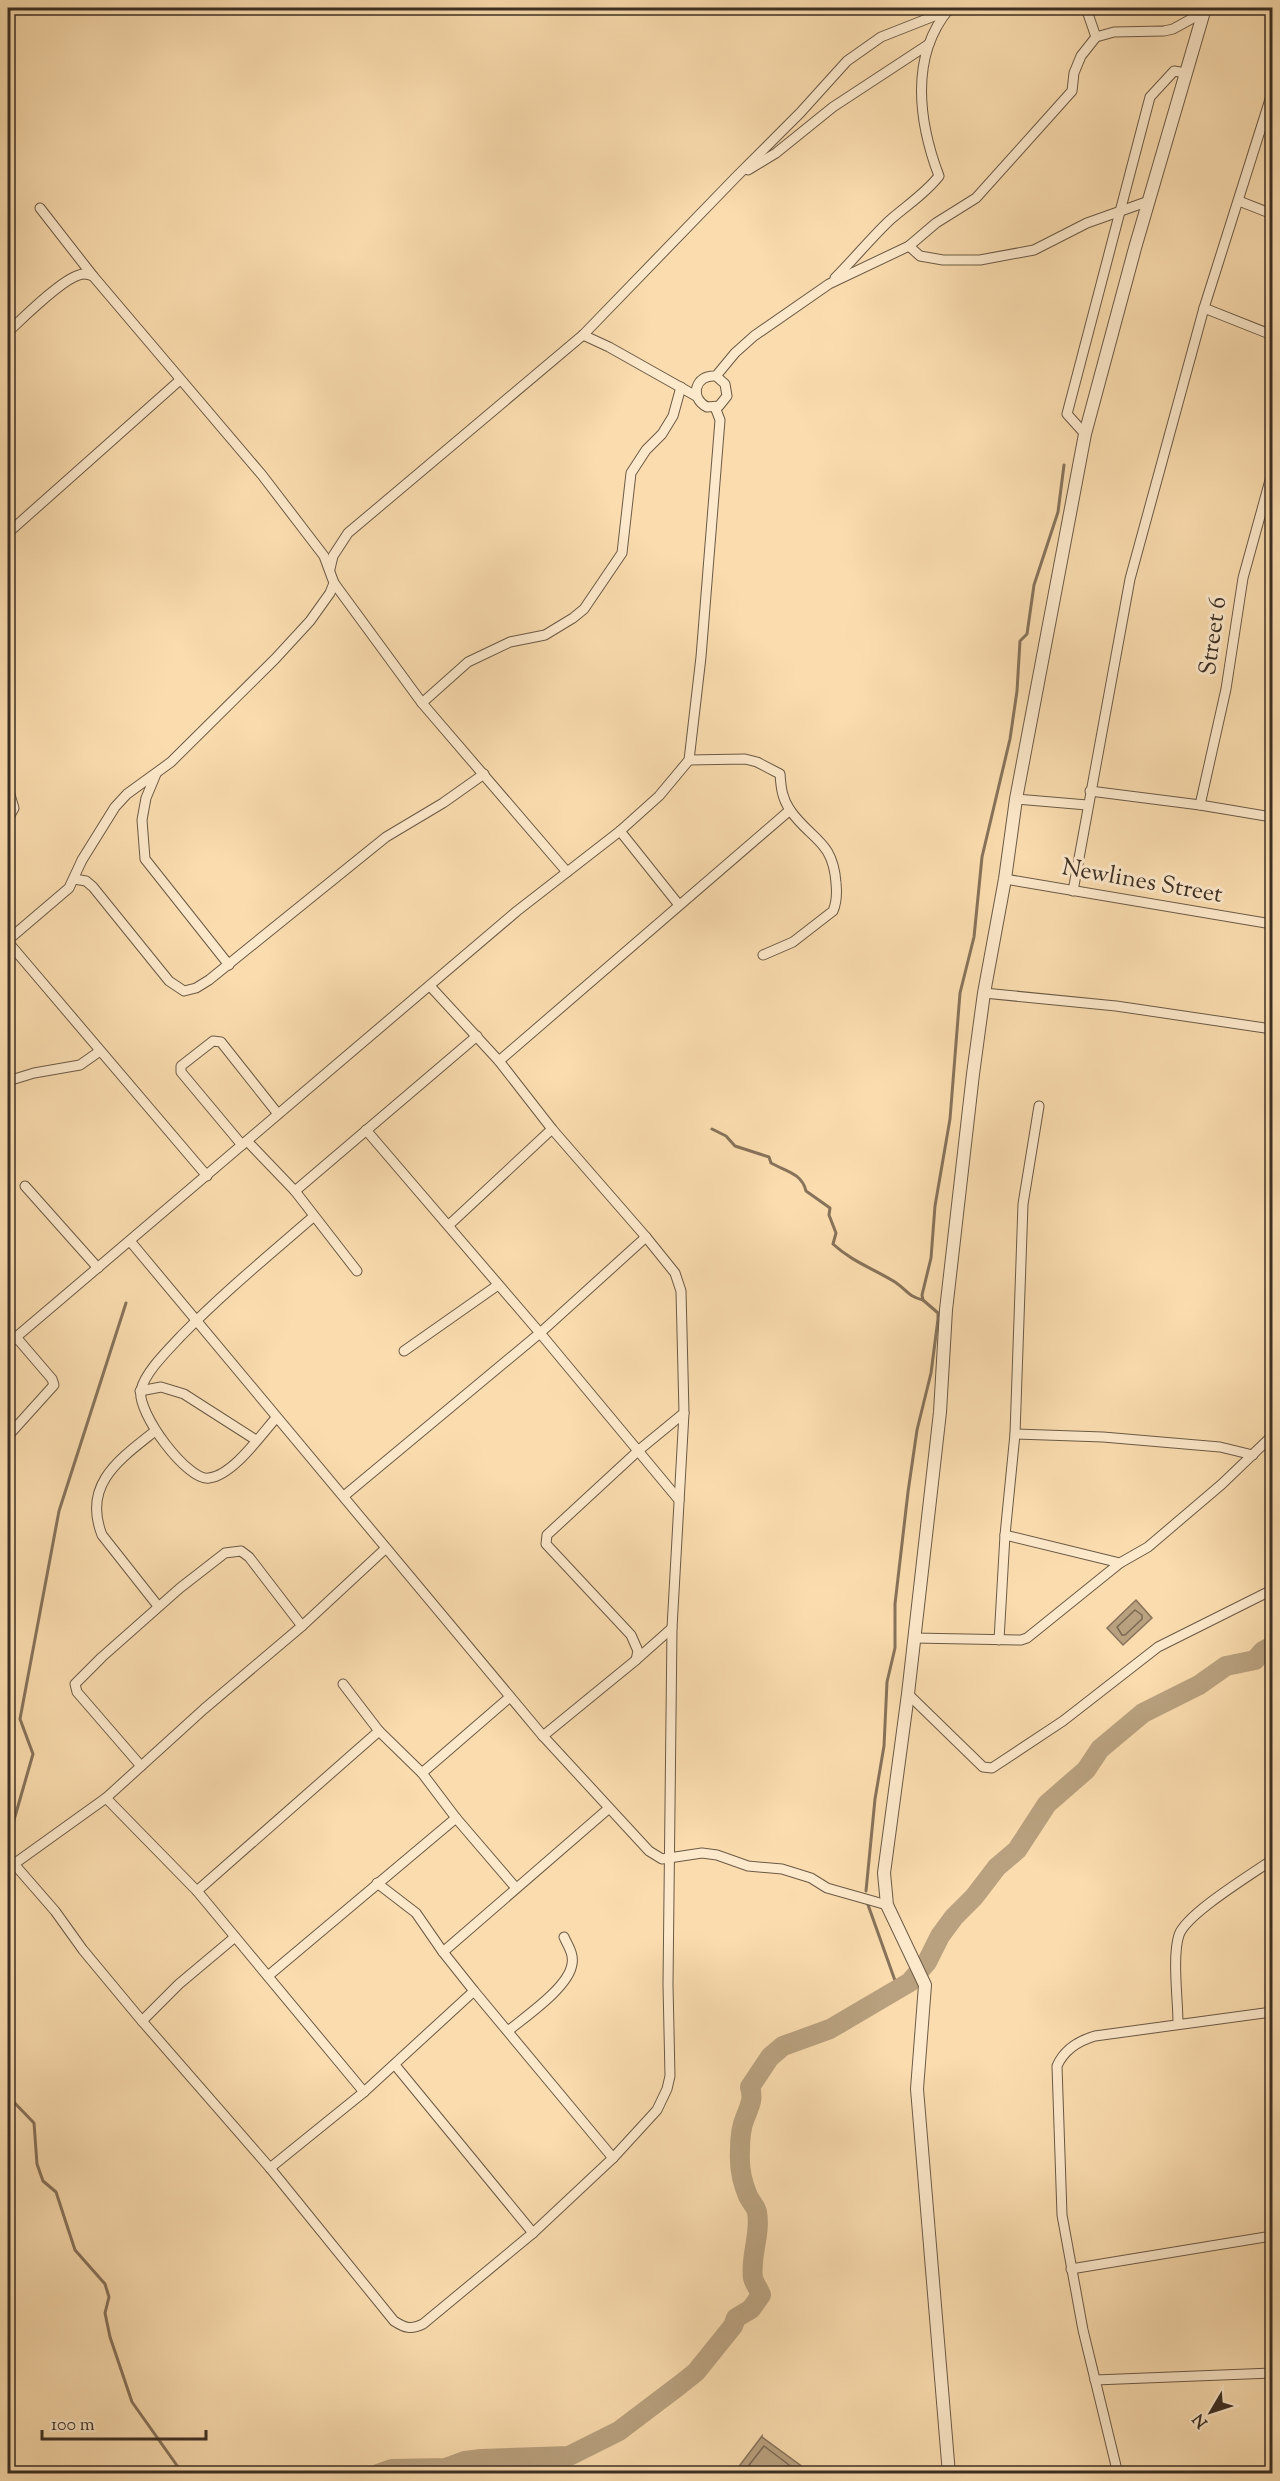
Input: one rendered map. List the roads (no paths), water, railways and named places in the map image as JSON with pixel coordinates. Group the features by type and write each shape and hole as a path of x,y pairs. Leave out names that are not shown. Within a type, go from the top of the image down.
{"street":[{"path":"1086,8 1096,37"},
{"path":"829,284 888,222 912,200 924,194 939,177 924,125 920,99 928,44 949,9"},
{"path":"330,569 333,556 348,533 583,335 800,113 847,61 881,37 949,9"},
{"path":"716,376 735,353 754,336 829,284 909,246 936,223 976,198 1072,91 1074,73 1081,56 1096,37 1114,32 1173,29 1205,10"},
{"path":"949,2474 917,2089 925,1985 887,1905 884,1873 908,1694 940,1412 946,1310 984,993 1005,879 1016,799 1085,434 1149,201 1205,10"},
{"path":"735,177 776,153 833,107 928,44"},
{"path":"1085,434 1067,414 1150,97 1174,71 1186,73"},
{"path":"1073,891 1130,579 1204,308 1272,95"},
{"path":"909,246 920,256 943,260 980,260 1034,250 1087,223 1149,201"},
{"path":"1239,201 1272,214"},
{"path":"40,208 93,276 262,476 324,556 334,583 422,703 567,872"},
{"path":"8,332 76,275 93,276"},
{"path":"1204,308 1272,334"},
{"path":"583,335 609,346 681,387 696,396 703,405 715,407 723,403 727,392 723,381 716,376 707,376 700,380 696,387 696,396"},
{"path":"8,533 180,380"},
{"path":"422,703 468,662 510,642 545,635 584,609 622,553 631,473 646,450 662,434 673,416 681,387"},
{"path":"8,1344 430,986 620,831 659,796 689,760 711,551 720,420 715,407"},
{"name":"Street 6","path":"1200,805 1226,690 1243,578 1272,473"},
{"path":"207,1176 8,941 60,897 74,879 82,860 110,813 127,794 171,762 293,640 322,604 334,583"},
{"path":"689,760 745,759 757,762 780,774 781,794 790,810 823,844 832,858 836,875 836,905 833,911 793,942 763,955"},
{"path":"156,774 146,798 142,820 145,859 229,965"},
{"path":"74,879 86,881 93,887 169,981 179,990 196,988 229,965 386,837 484,774"},
{"path":"8,788 14,808 8,819"},
{"path":"1090,791 1200,805 1272,818"},
{"path":"1016,799 1088,805"},
{"path":"499,1061 620,959 679,905 699,891 790,810"},
{"path":"620,831 654,877 679,905"},
{"name":"Newlines Street","path":"1005,879 1272,924"},
{"path":"385,1549 302,1626 106,1798 11,1860 55,1911 83,1950 142,2021 270,2168 394,2321 404,2327 414,2328 423,2324 533,2233 613,2158 651,2118 663,2101 667,2089 670,2076 668,1985 672,1628 684,1413 681,1292 675,1273 552,1129 499,1061 430,986"},
{"path":"984,993 1116,1006 1272,1029"},
{"path":"295,1191 477,1036"},
{"path":"278,1114 217,1040 181,1066 181,1072 244,1143 295,1191 357,1271"},
{"path":"8,1082 34,1073 80,1065 100,1051"},
{"path":"999,1640 1005,1535 1015,1434 1023,1203 1039,1106"},
{"path":"449,1225 552,1129"},
{"path":"366,1130 449,1225 679,1500"},
{"path":"25,1186 98,1268"},
{"path":"276,1418 240,1459 223,1472 208,1479 198,1477 156,1431 143,1410 140,1391 158,1362 196,1320 313,1217"},
{"path":"344,1496 540,1333 646,1237"},
{"path":"130,1241 543,1736 608,1809 655,1856 662,1859 702,1853 717,1855 748,1866 782,1869 811,1878 826,1888 887,1905"},
{"path":"404,1351 498,1285"},
{"path":"8,1436 54,1389 52,1379 16,1337"},
{"path":"140,1391 161,1387 184,1394 256,1440"},
{"path":"636,1660 638,1651 631,1635 546,1544 545,1539 546,1534 639,1450 684,1413"},
{"path":"156,1431 110,1469 101,1486 98,1506 102,1535 158,1606"},
{"path":"1015,1434 1103,1437 1220,1447 1253,1455"},
{"path":"914,1638 999,1640 1027,1638 1120,1563 1148,1546 1222,1484 1272,1436"},
{"path":"1005,1535 1120,1563"},
{"path":"141,1766 77,1692 75,1684 158,1606 225,1553 241,1551 249,1557 302,1626"},
{"path":"908,1694 983,1767 992,1768 1063,1721 1158,1647 1229,1611 1263,1597 1272,1590"},
{"path":"543,1736 672,1628"},
{"path":"343,1684 380,1731 422,1773 456,1818 516,1888"},
{"path":"422,1773 510,1697"},
{"path":"197,1891 380,1731"},
{"path":"106,1798 197,1891 364,2092"},
{"path":"443,1952 608,1809"},
{"path":"268,1976 456,1818"},
{"path":"1178,2023 1177,1946 1181,1930 1195,1915 1272,1860"},
{"path":"377,1883 416,1913 474,1991 613,2158"},
{"path":"142,2021 178,1984 235,1937"},
{"path":"508,2031 567,1978 573,1963 572,1953 564,1937"},
{"path":"270,2168 364,2092 474,1991"},
{"path":"1118,2474 1071,2269 1062,2206 1056,2074 1060,2059 1071,2048 1086,2039 1178,2023 1272,2013"},
{"path":"395,2065 533,2233"},
{"path":"1071,2269 1272,2236"},
{"path":"1095,2380 1272,2373"}],"water":[{"path":"1136,1600 1152,1618 1123,1645 1107,1628"},
{"path":"762,2437 811,2473 734,2473"}],"waterway":[{"path":"866,1891 875,1799 884,1746 887,1682 895,1648 895,1604 908,1492 917,1430 931,1373 938,1319 938,1313 923,1300 922,1295 931,1258 935,1206 950,1119 960,993 974,937 982,857 1010,739 1017,691 1020,641 1027,634 1034,585 1058,512 1064,465"},
{"path":"712,1129 726,1136 735,1146 769,1157 771,1163 797,1176 806,1191 830,1208 829,1215 836,1233 833,1244 855,1260 895,1282 910,1295 923,1300"},
{"path":"8,1826 14,1820 33,1754 20,1719 59,1511 126,1303"},
{"path":"378,2474 392,2469 446,2468 465,2461 481,2459 569,2456 619,2431 696,2372 733,2326 736,2318 751,2309 761,2295 752,2270 758,2228 757,2212 748,2196 743,2180 740,2147 741,2134 751,2100 750,2087 770,2057 783,2046 830,2029 910,1982 927,1962 940,1936 954,1917 974,1897 997,1867 1017,1850 1047,1804 1086,1770 1100,1749 1143,1713 1199,1685 1226,1666 1255,1660 1263,1651 1272,1646"},
{"path":"867,1902 898,1989"},
{"path":"8,1988 12,1995 8,2014"},
{"path":"8,2096 34,2123 37,2164 43,2181 56,2192 75,2250 105,2284 109,2297 105,2313 110,2337 132,2402 183,2474"}]}
